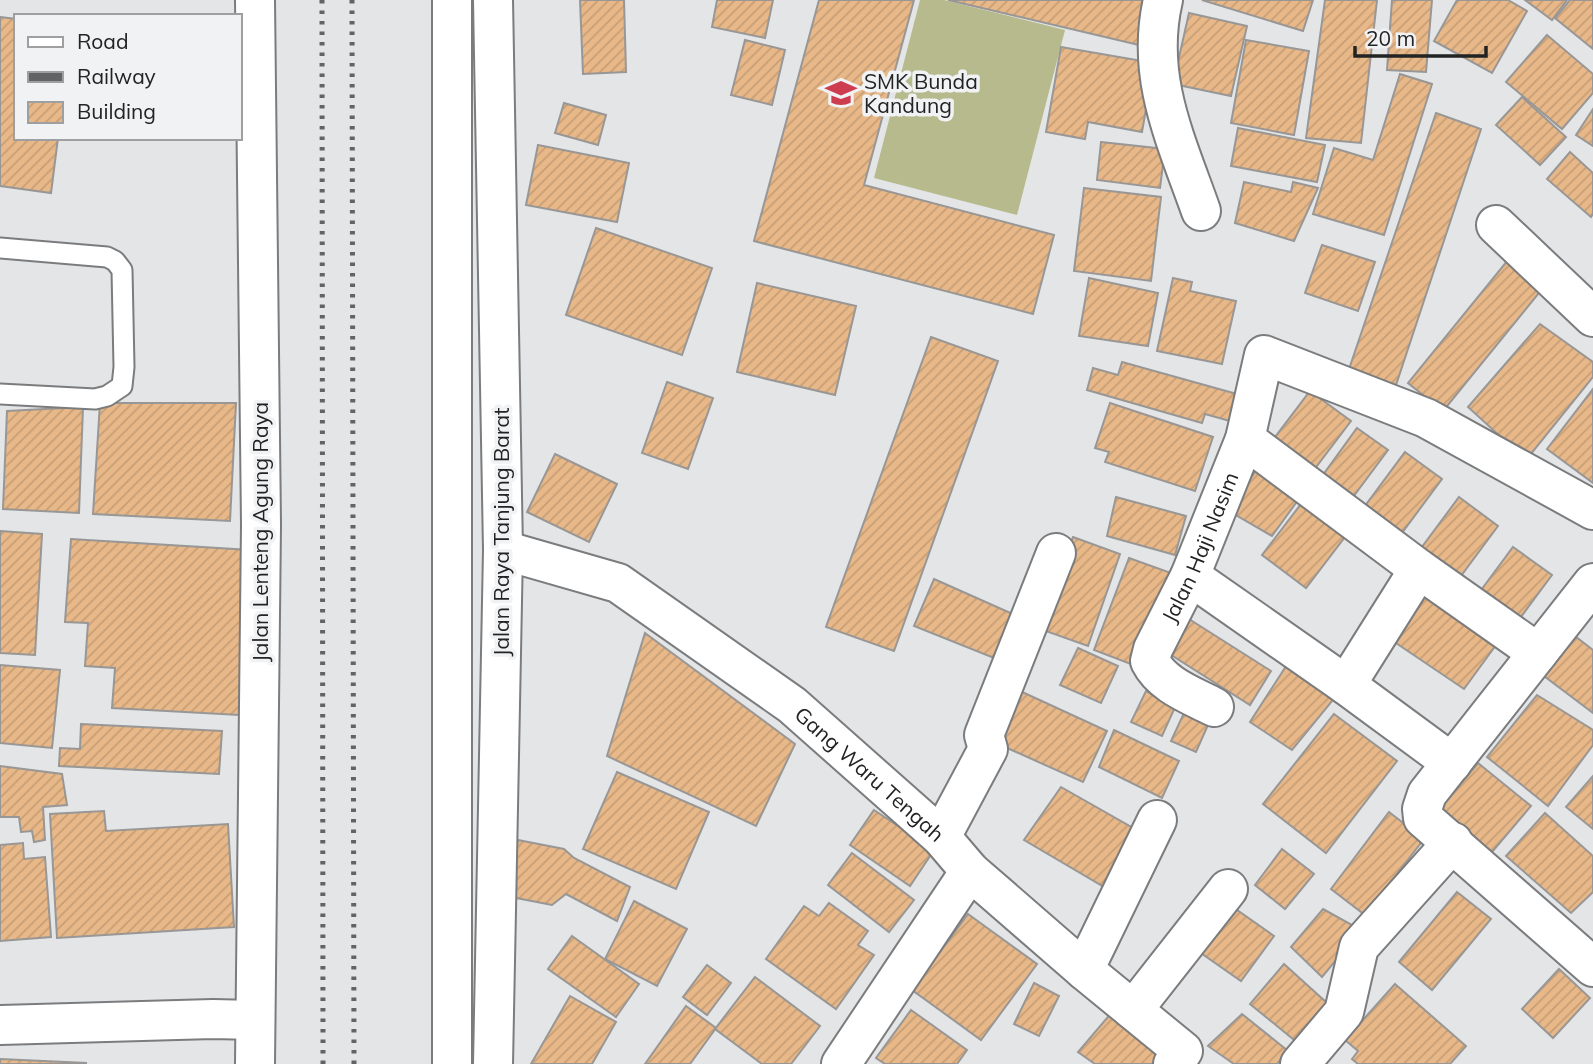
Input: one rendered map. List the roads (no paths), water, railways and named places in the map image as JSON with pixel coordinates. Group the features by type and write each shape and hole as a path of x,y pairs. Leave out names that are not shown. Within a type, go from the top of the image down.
{"street":[{"name":"Jalan Lenteng Agung Raya","path":"255,0 248,118 261,525 255,1064"},
{"path":"452,0 452,1064"},
{"name":"Jalan Raya Tanjung Barat","path":"493,1064 503,550 494,0"},
{"path":"1163,0 1160,12 1158,70 1166,116 1201,211"},
{"path":"1496,225 1593,317"},
{"name":"Jalan Haji Nasim","path":"1214,707 1168,682 1156,673 1150,661 1153,649 1190,576 1245,439 1264,355 1426,418 1593,510"},
{"path":"1245,439 1419,569 1538,653"},
{"name":"Gang Waru Tengah","path":"503,550 618,583 792,705 941,837 970,871 1183,1051 1173,1064"},
{"path":"941,837 988,749 985,735 1056,553"},
{"path":"1346,685 1419,569"},
{"path":"1190,576 1452,763"},
{"path":"1593,583 1427,794 1422,809 1423,818 1593,967"},
{"path":"1084,970 1157,820"},
{"path":"1300,1064 1344,1012 1359,947 1453,842"},
{"path":"841,1064 970,871"},
{"path":"1133,1010 1228,889"},
{"path":"0,1025 255,1020"}],"lane":[{"path":"0,248 107,257 115,261 122,270 124,367 122,386 107,396 94,398 0,394"}],"railway":[{"path":"322,0 323,1064"},
{"path":"352,0 354,1064"}],"place":[{"name":"SMK Bunda Kandung","path":"841,93"}]}
